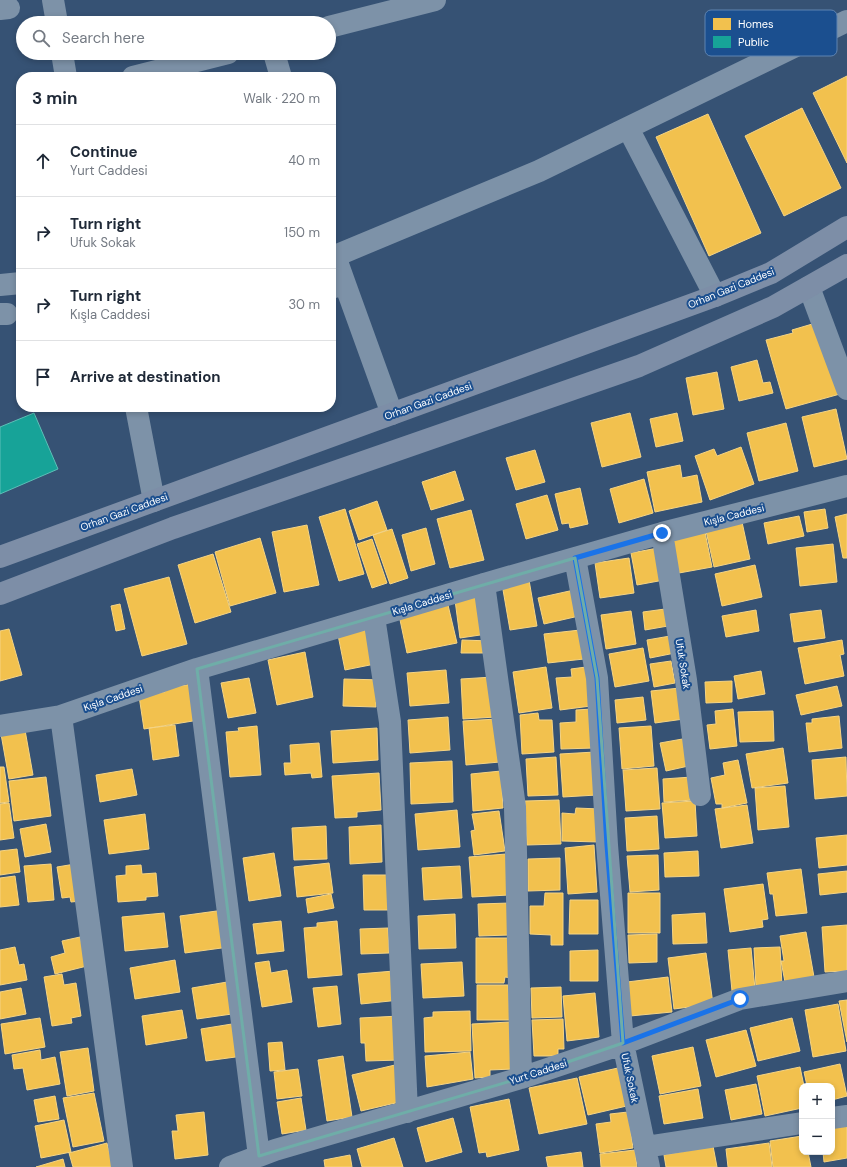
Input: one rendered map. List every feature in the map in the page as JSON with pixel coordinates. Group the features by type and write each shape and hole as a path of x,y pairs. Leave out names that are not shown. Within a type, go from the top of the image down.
{"main road":[{"name":"Orhan Gazi Caddesi","path":"0,557 714,296 771,273 847,227"},
{"path":"0,594 173,528 639,366 773,307 847,265"}],"street":[{"path":"53,0 56,16"},
{"path":"336,25 435,0"},
{"path":"837,26 847,21"},
{"path":"336,256 539,171 775,56"},
{"path":"63,60 65,72"},
{"path":"153,72 200,60"},
{"path":"276,60 280,72"},
{"path":"628,128 714,296"},
{"path":"336,266 338,286 392,414"},
{"path":"0,285 16,283"},
{"path":"809,287 846,386"},
{"path":"137,412 154,501"},
{"name":"Kışla Caddesi","path":"0,726 61,716 197,669 484,584 662,533 847,486"},
{"name":"Ufuk Sokak","path":"662,533 686,680 700,795"},
{"name":"Ufuk Sokak","path":"575,558 597,678 607,845 623,1043 647,1157"},
{"path":"484,584 515,808 521,1078"},
{"path":"374,617 390,722 407,1112"},
{"path":"197,669 259,1156"},
{"path":"61,716 122,1167"},
{"name":"Yurt Caddesi","path":"230,1167 259,1156 521,1078 623,1043 740,999 847,980"},
{"path":"835,1118 847,1116"},
{"path":"647,1157 799,1124"}],"highlighted area":[{"path":"575,558 597,678 623,1043 521,1078 259,1156 197,669"}],"building: Homes":[{"path":"847,76 847,163 813,93"},
{"path":"802,108 841,188 784,216 745,136"},
{"path":"708,114 761,233 709,256 656,137"},
{"path":"819,322 840,394 786,409 766,340 793,333 792,330"},
{"path":"757,360 763,383 770,382 773,393 739,401 731,367"},
{"path":"717,372 724,409 693,415 686,378"},
{"path":"836,409 847,459 814,467 802,417"},
{"path":"630,413 641,457 602,467 591,423"},
{"path":"677,413 683,441 656,447 650,419"},
{"path":"786,423 798,471 759,481 747,433"},
{"path":"741,447 754,484 710,500 695,456 714,449 717,456"},
{"path":"535,450 545,482 516,490 506,458"},
{"path":"680,465 682,478 697,475 702,502 655,512 647,472"},
{"path":"455,471 464,500 431,510 422,482"},
{"path":"644,479 653,513 619,523 610,489"},
{"path":"580,488 588,524 570,528 569,523 562,524 555,494"},
{"path":"547,495 558,530 526,539 516,504"},
{"path":"377,501 387,530 359,540 349,511"},
{"path":"345,509 364,574 339,581 319,517"},
{"path":"825,509 828,528 807,532 804,512"},
{"path":"471,510 484,560 450,568 437,519"},
{"path":"847,514 847,558 843,558 835,517"},
{"path":"799,516 804,536 768,544 764,523"},
{"path":"742,522 750,559 714,567 706,531"},
{"path":"307,525 319,585 284,592 272,532"},
{"path":"426,528 435,564 411,571 402,535"},
{"path":"392,529 408,578 390,584 373,535"},
{"path":"705,532 712,567 679,573 672,539"},
{"path":"260,538 276,593 230,606 215,552"},
{"path":"372,539 387,583 372,588 357,544"},
{"path":"833,544 837,582 800,586 796,548"},
{"path":"658,548 664,580 637,585 631,553"},
{"path":"213,554 231,612 195,623 178,565"},
{"path":"629,558 634,593 600,598 595,563"},
{"path":"755,565 762,597 722,606 715,574"},
{"path":"169,577 187,644 142,656 124,589"},
{"path":"529,580 537,626 510,630 502,584"},
{"path":"574,590 579,616 544,624 538,598"},
{"path":"482,596 487,634 460,638 455,600"},
{"path":"120,604 125,629 116,631 111,606"},
{"path":"448,605 457,643 407,653 399,615"},
{"path":"665,609 668,626 645,630 643,612"},
{"path":"756,610 759,631 726,637 722,616"},
{"path":"821,610 825,638 794,642 790,614"},
{"path":"631,611 636,644 606,649 601,615"},
{"path":"9,629 22,675 0,681 0,631"},
{"path":"373,629 380,663 345,670 338,635"},
{"path":"580,630 584,659 548,663 544,634"},
{"path":"676,635 680,652 650,658 647,640"},
{"path":"462,640 491,641 490,653 461,653"},
{"path":"842,640 844,654 840,655 844,676 805,684 798,648"},
{"path":"643,648 649,681 615,687 609,654"},
{"path":"305,652 313,697 277,705 268,660"},
{"path":"671,661 675,683 654,687 650,664"},
{"path":"546,667 552,708 519,713 513,672"},
{"path":"586,667 591,706 560,710 556,678 572,677 571,669"},
{"path":"446,670 449,703 410,706 407,673"},
{"path":"761,671 765,694 738,699 734,676"},
{"path":"493,677 496,717 463,719 461,679"},
{"path":"249,678 256,713 228,718 221,683"},
{"path":"344,679 383,680 382,702 376,702 376,707 343,706"},
{"path":"732,681 732,702 706,703 705,682"},
{"path":"194,684 199,720 144,729 139,696 165,692 164,688"},
{"path":"837,686 842,706 801,715 796,695"},
{"path":"680,688 684,719 655,723 651,691"},
{"path":"643,697 646,720 617,723 615,700"},
{"path":"592,709 594,748 561,749 560,723 576,722 576,710"},
{"path":"733,709 737,746 710,749 707,725 716,724 715,711"},
{"path":"773,711 774,741 740,742 738,712"},
{"path":"538,713 539,720 552,720 554,752 522,754 520,715"},
{"path":"839,716 842,748 809,752 806,723 812,723 812,719"},
{"path":"448,717 450,750 410,753 408,720"},
{"path":"497,719 500,762 466,765 463,721"},
{"path":"175,725 179,756 153,760 149,728"},
{"path":"257,726 261,775 230,777 226,732 239,731 238,728"},
{"path":"651,726 654,766 622,769 619,728"},
{"path":"377,728 378,760 333,763 331,731"},
{"path":"25,730 33,775 9,779 1,734"},
{"path":"688,738 693,765 666,771 660,743"},
{"path":"319,743 322,777 312,778 311,773 285,775 284,763 291,763 290,745"},
{"path":"783,748 788,783 752,788 746,754"},
{"path":"595,752 597,795 563,797 560,754"},
{"path":"556,757 558,795 528,796 526,759"},
{"path":"846,757 847,796 815,799 812,760"},
{"path":"738,760 747,803 722,808 722,804 716,804 711,778 725,775 723,763"},
{"path":"452,761 453,802 411,804 410,763"},
{"path":"0,767 4,767 9,802 0,803"},
{"path":"657,768 660,809 626,811 623,770"},
{"path":"132,769 137,795 100,802 96,775"},
{"path":"501,771 503,808 473,811 471,774"},
{"path":"379,773 381,810 357,812 357,817 335,818 332,776"},
{"path":"46,777 51,816 14,821 9,781"},
{"path":"692,777 693,800 664,802 663,779"},
{"path":"785,786 789,827 758,830 755,788"},
{"path":"559,800 561,844 527,845 525,801"},
{"path":"695,801 697,836 665,838 662,803"},
{"path":"9,803 14,838 0,840 0,804"},
{"path":"747,805 753,843 721,848 715,809"},
{"path":"576,808 600,809 599,842 562,841 562,813 575,814"},
{"path":"457,810 460,847 418,850 415,814"},
{"path":"499,811 505,851 474,855 471,831 475,830 472,814"},
{"path":"145,814 149,849 109,854 104,820"},
{"path":"657,816 659,849 627,851 625,818"},
{"path":"46,824 51,852 25,857 20,829"},
{"path":"381,825 382,862 350,864 349,827"},
{"path":"326,826 327,859 294,860 292,828"},
{"path":"847,835 847,865 819,868 816,838"},
{"path":"594,845 597,892 568,894 565,848"},
{"path":"17,849 20,872 0,875 0,851"},
{"path":"698,851 699,876 665,877 664,853"},
{"path":"274,853 281,896 249,901 243,858"},
{"path":"506,854 509,895 472,897 469,857"},
{"path":"658,855 659,890 630,892 627,856"},
{"path":"560,858 560,890 528,891 528,859"},
{"path":"329,863 333,893 297,897 294,867"},
{"path":"51,864 54,900 28,902 24,866"},
{"path":"75,864 81,901 71,902 70,897 62,898 57,867"},
{"path":"141,865 142,874 156,873 158,896 146,897 146,900 118,902 116,876 126,875 126,866"},
{"path":"460,866 462,898 424,900 422,868"},
{"path":"801,869 807,913 776,916 773,894 770,894 767,873"},
{"path":"847,871 847,892 820,895 818,874"},
{"path":"363,875 393,875 394,910 364,910"},
{"path":"15,876 19,905 0,907 0,878"},
{"path":"763,884 768,919 762,920 763,927 730,932 724,889"},
{"path":"545,893 563,893 563,945 551,945 551,935 530,934 530,906 544,906"},
{"path":"628,893 660,893 660,933 628,933"},
{"path":"331,894 334,908 308,913 306,899"},
{"path":"570,900 598,900 598,934 569,934"},
{"path":"510,903 510,935 479,936 478,904"},
{"path":"224,910 229,947 185,953 180,916"},
{"path":"164,913 168,947 125,951 122,917"},
{"path":"705,913 707,943 673,944 672,915"},
{"path":"455,914 456,948 419,949 418,916"},
{"path":"281,921 284,951 257,954 253,924"},
{"path":"337,921 342,975 308,978 304,928 317,927 317,923"},
{"path":"847,925 847,971 825,972 822,927"},
{"path":"388,928 389,953 361,954 360,929"},
{"path":"806,932 814,977 785,982 781,961 784,961 780,936"},
{"path":"657,934 657,962 629,963 628,935"},
{"path":"80,937 87,966 55,974 51,957 65,953 62,941"},
{"path":"476,938 512,938 512,978 505,977 504,983 476,983"},
{"path":"15,947 19,965 24,964 27,980 0,985 0,950"},
{"path":"780,947 782,986 756,987 754,948"},
{"path":"751,948 755,989 732,991 728,950"},
{"path":"598,950 598,981 570,981 570,951"},
{"path":"706,953 713,1004 674,1009 668,958"},
{"path":"175,960 180,992 135,999 130,968"},
{"path":"269,961 271,973 287,970 292,1002 262,1007 255,963"},
{"path":"462,962 464,996 423,998 421,964"},
{"path":"394,971 400,1000 361,1004 358,974"},
{"path":"62,974 64,985 76,983 81,1016 71,1018 72,1023 52,1026 44,977"},
{"path":"668,977 672,1012 630,1016 627,982"},
{"path":"233,981 239,1013 197,1019 192,988"},
{"path":"477,985 508,985 510,1020 477,1020"},
{"path":"337,986 341,1024 318,1027 313,988"},
{"path":"561,987 562,1017 532,1018 531,988"},
{"path":"21,988 26,1014 0,1019 0,992"},
{"path":"595,993 599,1037 567,1041 563,996"},
{"path":"847,1000 847,1042 839,1001"},
{"path":"838,1004 846,1051 813,1057 805,1010"},
{"path":"182,1010 187,1038 146,1045 142,1016"},
{"path":"470,1011 471,1051 425,1052 424,1018 433,1017 433,1012"},
{"path":"400,1016 401,1060 366,1061 365,1043 361,1043 360,1018"},
{"path":"40,1018 45,1047 5,1054 1,1024"},
{"path":"792,1018 800,1051 758,1061 750,1028"},
{"path":"563,1019 564,1049 558,1049 558,1056 534,1056 532,1020"},
{"path":"510,1022 513,1069 490,1070 490,1077 475,1078 472,1024"},
{"path":"238,1023 243,1056 206,1061 201,1029"},
{"path":"746,1030 756,1066 716,1077 706,1040"},
{"path":"282,1042 285,1070 270,1071 268,1043"},
{"path":"693,1047 701,1086 660,1094 652,1056"},
{"path":"88,1048 94,1091 67,1096 60,1052"},
{"path":"40,1050 41,1060 55,1057 60,1084 27,1090 23,1068 14,1069 12,1055"},
{"path":"470,1052 473,1079 427,1087 425,1056"},
{"path":"343,1056 352,1117 327,1121 318,1060"},
{"path":"840,1064 847,1096 835,1099 835,1083 806,1083 804,1072"},
{"path":"395,1065 404,1101 361,1111 352,1075"},
{"path":"622,1067 631,1105 588,1115 579,1077"},
{"path":"800,1067 803,1083 799,1083 799,1109 765,1116 757,1076"},
{"path":"298,1069 302,1096 277,1099 274,1072"},
{"path":"577,1078 587,1124 539,1134 529,1088"},
{"path":"756,1084 762,1114 731,1120 725,1090"},
{"path":"698,1089 703,1118 664,1124 659,1096"},
{"path":"94,1093 104,1141 73,1147 63,1098"},
{"path":"55,1096 59,1119 38,1122 34,1100"},
{"path":"301,1098 306,1130 282,1134 277,1102"},
{"path":"509,1099 519,1150 487,1157 486,1152 479,1153 470,1107"},
{"path":"204,1112 208,1155 175,1159 172,1131 178,1131 176,1115"},
{"path":"628,1112 633,1148 600,1153 596,1124 611,1122 610,1114"},
{"path":"453,1118 462,1152 426,1162 417,1128"},
{"path":"64,1120 71,1152 41,1158 35,1126"},
{"path":"847,1124 847,1158 824,1162 823,1155 835,1155 835,1126"},
{"path":"799,1136 799,1155 809,1155 811,1167 773,1167 770,1141"},
{"path":"394,1138 403,1167 362,1167 357,1149"},
{"path":"107,1143 113,1167 73,1167 69,1153"},
{"path":"769,1143 772,1167 728,1167 726,1149"},
{"path":"713,1146 717,1167 666,1167 664,1155"},
{"path":"635,1150 637,1167 601,1167 600,1154"},
{"path":"581,1152 583,1167 548,1167 546,1157"},
{"path":"350,1155 352,1167 325,1167 324,1160"},
{"path":"63,1159 65,1167 36,1167"}],"building: Public":[{"path":"34,413 58,469 0,494 0,427"}],"route":[{"path":"662,533 575,558 597,678 607,845 623,1043 740,999"}]}
